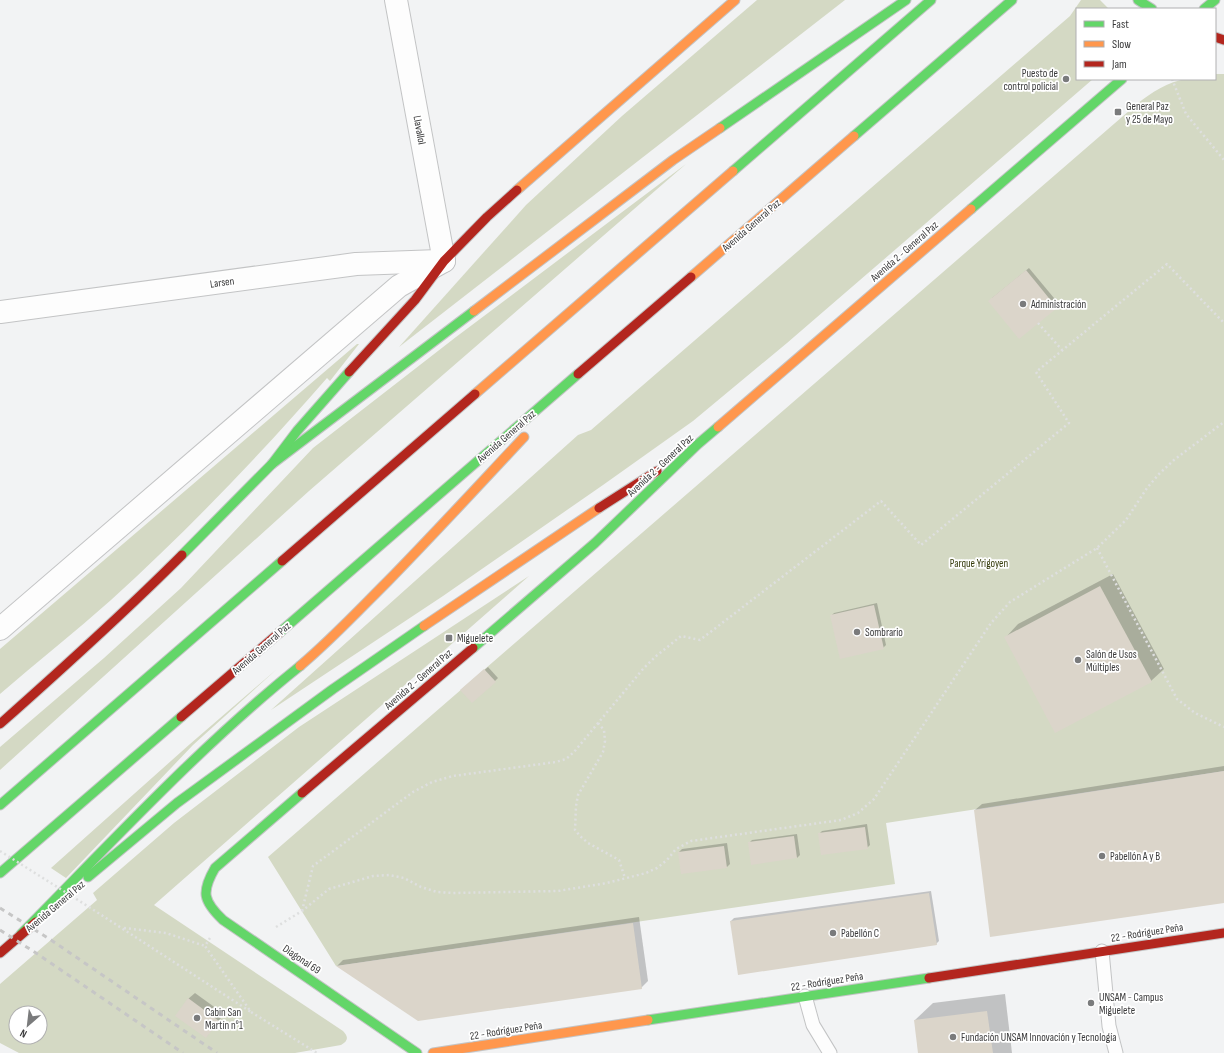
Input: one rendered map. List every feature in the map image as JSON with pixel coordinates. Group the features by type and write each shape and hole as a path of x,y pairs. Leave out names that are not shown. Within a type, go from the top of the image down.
{"main road":[{"path":"0,724 71,662 130,607 272,464 297,431 333,389 415,300 444,261 487,217 735,0"},
{"path":"272,464 673,160 906,0"},
{"path":"0,805 931,0"},
{"name":"Avenida General Paz","path":"0,873 1012,0"},
{"path":"1138,0 1150,8"},
{"path":"1205,8 1214,0"},
{"name":"Avenida 2 - General Paz","path":"215,868 595,543 698,444 1121,80"},
{"path":"542,418 601,354"},
{"path":"21,934 186,766 264,695 312,656 369,600 445,522 531,429"},
{"name":"Avenida General Paz","path":"0,953 177,803 245,752 333,689 576,522 698,444"},
{"name":"Diagonal 69","path":"215,868 207,881 205,892 207,902 212,910 223,920 417,1053"},
{"name":"22 - Rodríguez Peña","path":"433,1053 1224,933"}],"street":[{"name":"Llavallol","path":"396,0 444,261"},
{"name":"Larsen","path":"0,312 356,264 444,261"},
{"path":"0,629 399,286 444,261"}],"lane":[{"path":"1102,951 1108,1026 1116,1053"},
{"path":"805,996 812,1025 830,1053"}],"path":[{"path":"1172,80 1186,114 1224,160"},
{"path":"302,911 313,866 413,792 432,782 453,776 556,762 566,759 574,752 643,669 655,657 681,636 700,640 882,501 921,545 1069,423 1036,372 1167,264 1224,323"},
{"path":"1038,323 1062,350"},
{"path":"273,929 302,911 329,889 373,876 389,875 404,878 421,887 437,892 497,893 558,891 607,883 646,873 658,868 676,849 691,841 842,820 858,813 874,799 991,623 1002,610 1010,602 1097,548 1126,520 1147,488 1159,474 1174,460 1224,422"},
{"path":"1097,548 1178,699 1195,714 1224,727"},
{"path":"598,723 604,730 605,741 603,752 578,795 575,830 588,843 618,860 625,878"},
{"path":"0,851 317,1053"},
{"path":"122,928 166,932 205,946 251,1012"},
{"path":"205,946 212,936"}],"green space":[{"path":"757,0 845,0 399,347 526,205 622,116"},
{"path":"1081,0 1100,0 1108,8 1076,8 1076,80 1092,80 787,343 693,421 443,596 271,710 578,435 591,430 1070,16"},
{"name":"Parque Yrigoyen","path":"1216,74 1224,74 1224,771 886,823 895,884 336,966 268,857 1137,104 1154,92 1180,80 1216,80"},
{"path":"686,164 309,491 0,770 0,747 104,658 181,588 313,448 456,337"},
{"path":"357,344 359,344 330,381 327,378 249,464 168,547 84,624 0,694 0,649"},
{"path":"529,576 154,905 343,1031 347,1037 345,1042 341,1045 295,1053 19,1053 0,1043 0,984 97,900 93,893 174,823 299,727"},
{"path":"277,669 193,745 66,878 51,868 190,744"}],"building":[{"name":"Administración","path":"1026,270 1057,308 1019,339 988,301"},
{"name":"Salón de Usos Múltiples","path":"1100,586 1152,682 1055,733 1004,637"},
{"name":"Sombrario","path":"874,605 884,649 840,659 830,615"},
{"path":"484,669 496,682 472,703 460,690"},
{"name":"Pabellón A y B","path":"1224,771 1224,903 990,937 974,810"},
{"path":"865,827 868,849 821,855 818,833"},
{"path":"794,836 797,858 751,865 748,842"},
{"path":"724,846 727,868 681,874 678,852"},
{"name":"Pabellón C","path":"929,893 937,945 738,975 730,921"},
{"path":"633,923 642,989 418,1021 336,966"},
{"name":"Cabin San Martín n°1","path":"188,998 219,1021 206,1038 175,1016"},
{"name":"Fundación UNSAM Innovación y Tecnología","path":"987,1011 993,1053 918,1053 914,1020"}],"railway":[{"path":"0,908 51,940 217,1053"},
{"path":"0,930 183,1053"}],"traffic: fast":[{"path":"720,128 906,0"},
{"path":"733,171 931,0"},
{"path":"854,136 1012,0"},
{"path":"1138,0 1150,8"},
{"path":"1205,8 1215,0"},
{"path":"971,209 1121,80"},
{"path":"272,464 474,311"},
{"path":"182,555 272,464 297,431 349,372"},
{"path":"279,633 578,374"},
{"path":"473,648 595,543 698,444 718,427"},
{"path":"0,805 282,561"},
{"path":"88,877 177,803 333,689 424,626"},
{"path":"21,934 191,762 300,666"},
{"path":"0,873 181,717"},
{"path":"302,793 215,868 206,890 208,902 223,920 417,1053"},
{"path":"648,1020 929,978"}],"traffic: slow":[{"path":"517,190 735,0"},
{"path":"474,311 673,160 720,128"},
{"path":"691,277 854,136"},
{"path":"475,394 733,171"},
{"path":"718,427 971,209"},
{"path":"300,666 334,635 388,581 524,437"},
{"path":"424,626 599,508"},
{"path":"433,1053 648,1020"}],"traffic: jam":[{"path":"1216,37 1224,40"},
{"path":"349,372 415,300 444,261 487,217 517,190"},
{"path":"578,374 691,277"},
{"path":"282,561 475,394"},
{"path":"599,508 657,471"},
{"path":"0,724 92,641 182,555"},
{"path":"181,717 279,633"},
{"path":"302,793 473,648"},
{"path":"0,953 36,922"},
{"path":"929,978 1224,933"}],"place":[{"name":"Puesto de control policial","path":"1066,79"},
{"name":"General Paz y 25 de Mayo","path":"1118,112"},
{"name":"Administración","path":"1023,304"},
{"name":"Sombrario","path":"857,632"},
{"name":"Miguelete","path":"449,638"},
{"name":"Salón de Usos Múltiples","path":"1078,660"},
{"name":"Pabellón A y B","path":"1102,856"},
{"name":"Pabellón C","path":"833,933"},
{"name":"UNSAM - Campus Miguelete","path":"1091,1003"},
{"name":"Cabin San Martín n°1","path":"197,1018"},
{"name":"Fundación UNSAM Innovación y Tecnología","path":"953,1037"}]}
